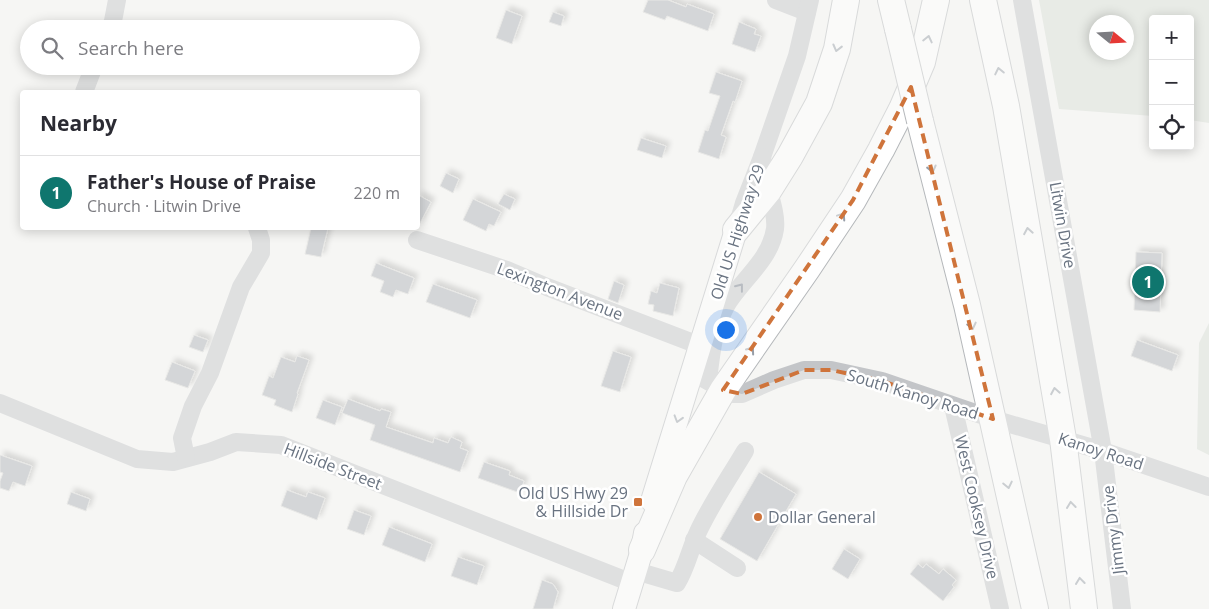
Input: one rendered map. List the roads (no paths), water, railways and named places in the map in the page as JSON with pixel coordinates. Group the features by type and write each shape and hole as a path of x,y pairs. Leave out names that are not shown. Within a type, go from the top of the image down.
{"highway":[{"path":"736,230 768,191 819,103 837,49 846,0"},
{"path":"891,0 967,305 1035,609"},
{"path":"637,568 674,476 708,381 807,269 853,200 902,109 922,62 936,0"},
{"path":"983,0 1006,106 1063,439 1084,609"}],"main road":[{"name":"Old US Highway 29","path":"624,609 637,568 649,510 708,381 701,346 736,230"}],"street":[{"path":"113,20 117,0"},
{"path":"776,0 809,6"},
{"name":"Litwin Drive","path":"1022,0 1103,451"},
{"name":"Old US Highway 29","path":"736,230 797,56 809,6"},
{"path":"85,90 91,75"},
{"path":"708,381 712,343 718,323 726,306 764,257 772,242 775,221 762,157"},
{"path":"186,458 182,438 193,406 210,372 241,287 261,253 261,240 258,230"},
{"name":"Lexington Avenue","path":"417,240 507,270 701,346"},
{"name":"South Kanoy Road","path":"708,381 734,394 742,394 774,380 804,370 831,370 882,381 993,419"},
{"name":"Hillside Street","path":"0,403 137,459 173,462 210,452 236,442 281,445 677,583 684,572 694,540"},
{"name":"West Cooksey Drive","path":"953,406 1000,609"},
{"name":"Kanoy Road","path":"993,419 1103,451 1209,487"},
{"path":"738,568 694,540 706,515 745,451"},
{"name":"Jimmy Drive","path":"1103,451 1122,609"}],"place":[{"name":"Father's House of Praise","path":"1148,282"},
{"name":"Old US Hwy 29 & Hillside Dr","path":"638,502"},
{"name":"Dollar General","path":"758,517"}]}
